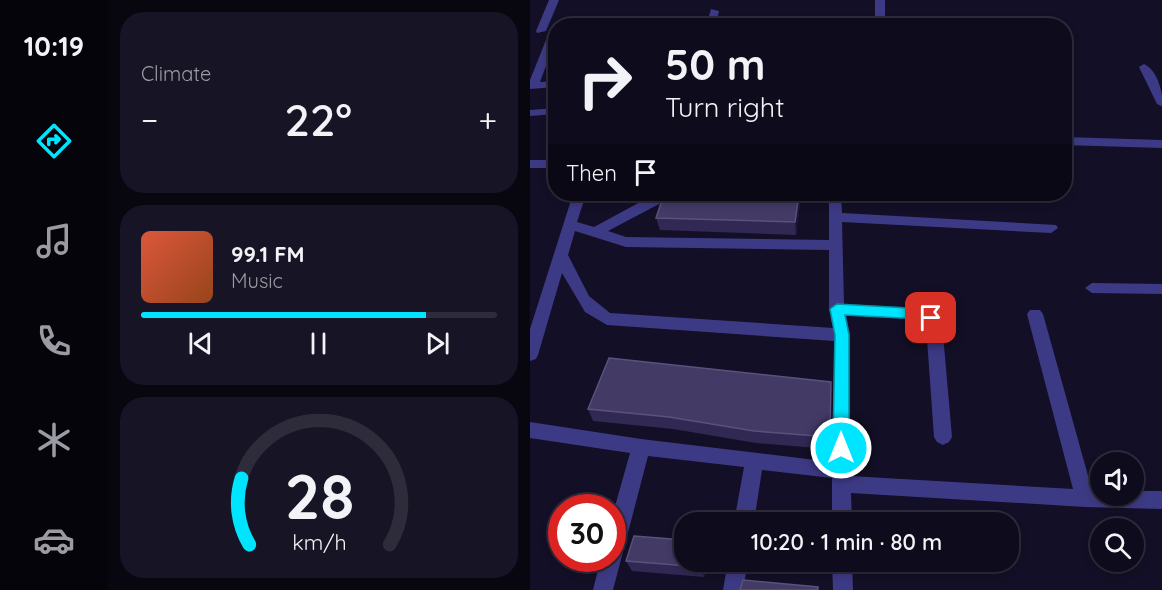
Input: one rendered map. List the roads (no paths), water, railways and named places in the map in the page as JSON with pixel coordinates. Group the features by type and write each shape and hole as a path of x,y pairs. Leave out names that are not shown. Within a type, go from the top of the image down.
{"street":[{"path":"541,31 554,0"},
{"path":"879,18 880,0"},
{"path":"713,18 714,11"},
{"path":"548,47 532,86 548,85"},
{"path":"1144,67 1163,104"},
{"path":"530,113 548,112"},
{"path":"1072,141 1163,144"},
{"path":"530,164 548,164"},
{"path":"530,355 577,201"},
{"path":"594,233 654,201"},
{"path":"835,201 837,309 842,335 842,512"},
{"path":"835,217 1050,228"},
{"path":"569,224 626,242 836,245"},
{"path":"560,254 585,303 594,314 607,319 842,335"},
{"path":"1092,288 1163,289"},
{"path":"837,309 925,314 931,318 934,323 943,437"},
{"path":"1036,314 1085,498"},
{"path":"530,430 754,461 841,477 1085,498 1163,500"},
{"path":"626,502 641,447"},
{"path":"746,512 754,461"},
{"path":"603,590 608,572"},
{"path":"733,590 735,572"},
{"path":"842,572 843,590"}]}
